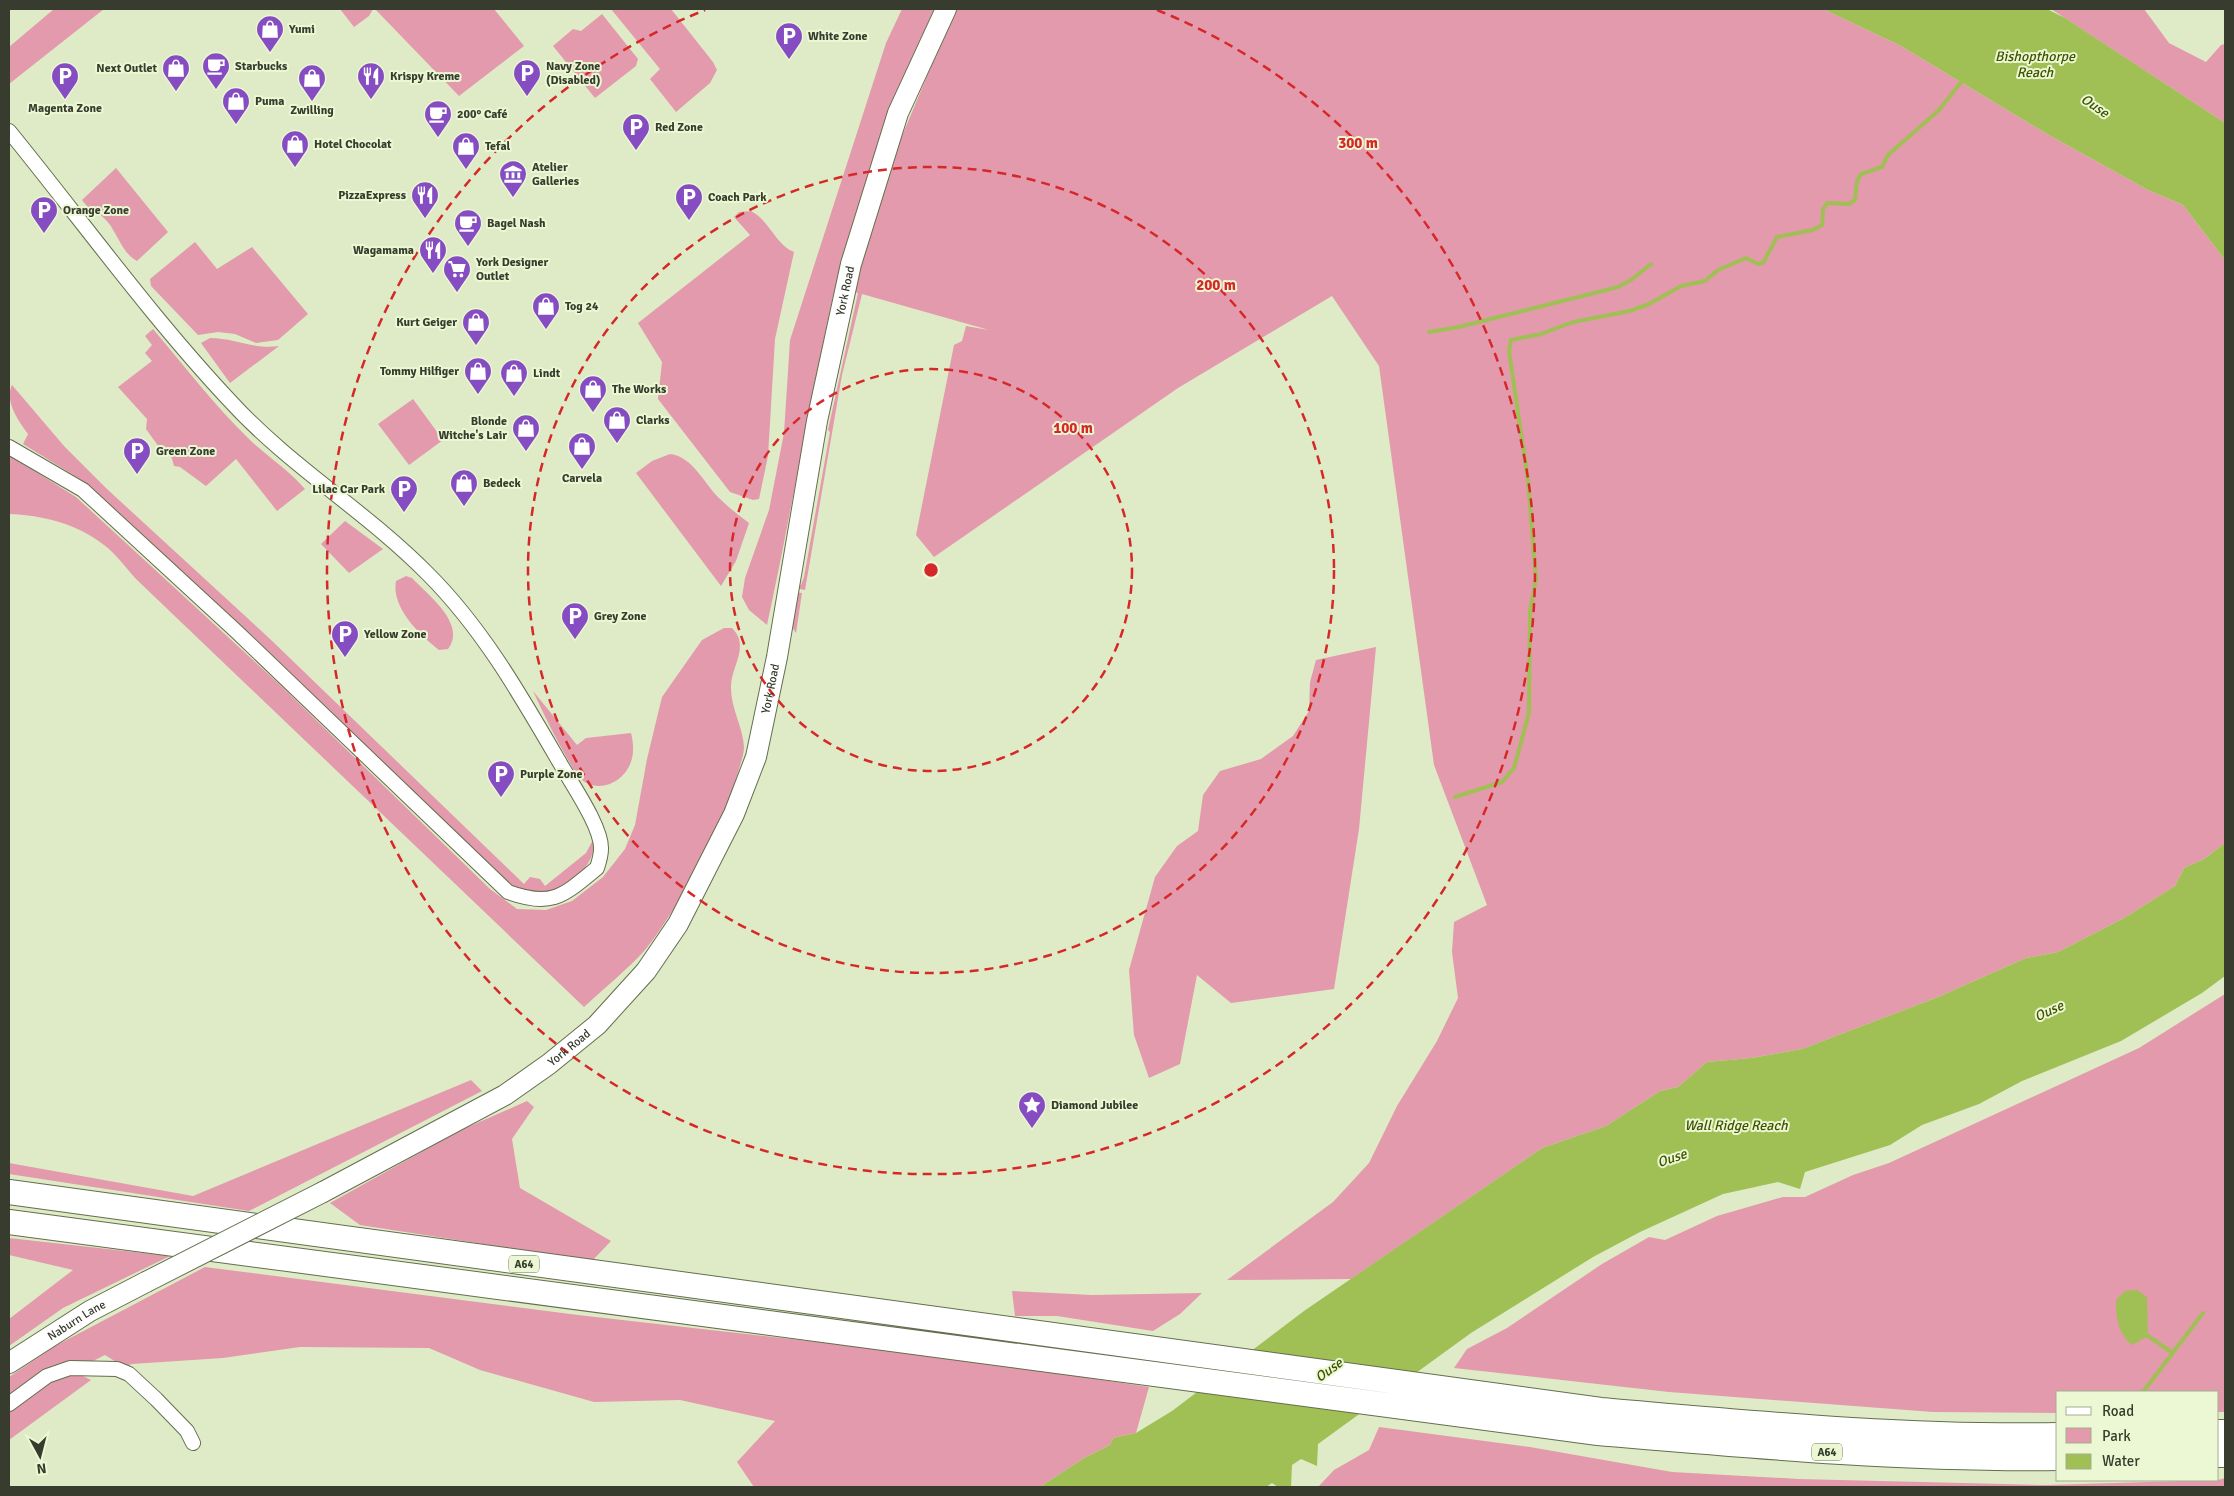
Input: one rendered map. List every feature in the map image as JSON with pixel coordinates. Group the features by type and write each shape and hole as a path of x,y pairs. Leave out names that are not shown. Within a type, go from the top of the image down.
{"highway":[{"name":"A64","path":"9,1192 1040,1335 1806,1451 2056,1458"},
{"name":"A64","path":"9,1222 1038,1358 1599,1421 2003,1436 2056,1435"}],"main road":[{"name":"York Road","path":"146,1282 323,1192 505,1095 549,1064 597,1025 640,978 664,947 678,924 734,814 756,757 777,657 817,422 851,264 898,113 946,9"},
{"name":"Naburn Lane","path":"9,1363 90,1312 146,1282"}],"street":[{"path":"9,132 159,320 236,408 288,458 411,558 445,592 480,634 513,682 586,809 602,848 597,868 562,895 544,900 528,900 508,892 237,632 83,490 9,447"},
{"path":"9,1404 47,1376 70,1368 117,1369 129,1374 156,1399 186,1431 192,1443"}],"green space":[{"path":"54,9 104,9 9,84 9,47"},
{"path":"340,9 373,9 369,16 354,27"},
{"path":"375,9 494,9 524,46 459,96"},
{"path":"611,9 671,9 713,62 717,70 710,83 676,112 650,79 660,69"},
{"path":"902,9 934,9 903,81 875,155 840,267 767,625 749,610 742,597 745,578 769,510 784,433 790,340 886,43"},
{"path":"955,9 1823,9 1901,46 2047,134 2148,190 2183,205 2225,260 2225,843 2204,859 2184,868 2175,886 2124,918 2058,952 2026,958 1938,997 1802,1049 1751,1058 1707,1062 1678,1087 1660,1091 1606,1126 1542,1148 1351,1279 1227,1280 1333,1202 1369,1163 1397,1106 1437,1041 1458,998 1452,952 1454,922 1487,905 1434,765 1379,366 1332,296 1178,388 934,557 916,535 954,345 962,341 966,326 989,330 862,294 842,375 805,590 791,587 801,585 804,577 830,432 828,430 858,293 851,291 877,196"},
{"path":"2051,9 2144,9 2169,43 2206,62 2221,45 2225,44 2225,123"},
{"path":"602,14 638,59 636,66 595,98 553,46 573,29 581,31"},
{"path":"116,168 168,232 137,261 126,252 108,222 89,208 82,200"},
{"path":"751,211 763,220 782,244 794,252 775,339 768,456 759,499 753,500 730,492 658,399 662,362 638,323 750,235 734,217 739,212"},
{"path":"195,242 217,269 252,247 308,314 278,340 256,343 235,334 218,332 198,335 151,286 150,279"},
{"path":"153,329 237,427 305,489 277,511 236,459 206,486 180,467 174,466 170,454 159,447 146,429 147,419 118,387 152,361 145,353 152,345 145,336"},
{"path":"210,338 261,346 279,346 230,383 201,343"},
{"path":"12,385 64,446 107,489 269,638 524,884 530,877 540,879 545,886 586,853 594,838 594,849 584,869 566,884 545,892 526,892 504,881 235,620 83,481 23,444 28,434 11,404 10,391"},
{"path":"413,399 443,440 409,465 378,424"},
{"path":"670,454 678,456 691,465 719,498 749,523 736,561 721,586 636,473 652,461"},
{"path":"9,455 76,497 278,683 490,889 517,909 546,910 572,901 603,877 625,849 635,825 647,759 662,697 702,640 724,628 732,628 740,642 740,650 733,672 731,688 733,703 742,732 744,747 742,758 732,791 712,839 659,932 645,950 623,972 584,1007 136,579 108,549 83,531 71,526 34,516 9,514"},
{"path":"345,521 383,549 349,573 321,544"},
{"path":"406,576 412,578 435,601 449,620 453,630 453,639 448,649 439,650 431,644 402,611 396,591 396,581"},
{"path":"794,592 802,593 796,633 792,627"},
{"path":"1376,647 1359,829 1334,989 1231,1003 1197,975 1180,1064 1149,1078 1134,1035 1129,970 1155,877 1177,846 1198,831 1203,795 1220,771 1261,759 1293,736 1309,711 1310,682 1316,660"},
{"path":"533,691 577,745 586,738 631,733 633,745 631,761 626,771 618,780 607,785 596,786 579,777 545,717"},
{"path":"2225,994 2225,1412 2219,1412 2219,1391 2056,1391 2056,1413 1933,1412 1669,1392 1454,1368 1467,1349 1507,1328 1602,1264 1649,1237 1665,1240 1717,1216 1783,1197 1805,1197 1853,1175 1889,1163 2139,1048"},
{"path":"471,1080 482,1091 249,1211 9,1174 9,1163 193,1196"},
{"path":"527,1101 534,1107 512,1139 520,1188 611,1241 592,1261 360,1225 330,1203 459,1131"},
{"path":"9,1238 170,1256 63,1308 9,1346 9,1319 73,1270 9,1255"},
{"path":"205,1267 578,1315 943,1356 1149,1387 1136,1433 1113,1438 1110,1445 1084,1458 1040,1487 754,1487 737,1462 775,1421 680,1400 594,1402 480,1370 429,1348 300,1347 223,1358 132,1364 124,1367 105,1355 73,1371 91,1380 9,1440 9,1377 55,1346"},
{"path":"1012,1291 1092,1295 1202,1293 1180,1314 1153,1331 1057,1316 1015,1316"},
{"path":"1379,1427 1530,1447 1672,1472 1799,1479 2046,1485 2219,1481 2225,1478 2225,1487 1318,1487 1334,1470 1369,1450"}],"water":[{"name":"Bishopthorpe Reach","path":"1823,9 2047,9 2065,18 2225,123 2225,260 2183,205 2148,190 2047,134 1901,46"},
{"name":"Wall Ridge Reach","path":"2225,843 2225,976 2202,993 2121,1041 2022,1081 1979,1104 1922,1125 1890,1145 1805,1172 1800,1189 1778,1182 1723,1194 1640,1232 1593,1257 1471,1333 1318,1444 1317,1466 1301,1459 1292,1465 1291,1487 1278,1487 1272,1483 1266,1487 1040,1487 1084,1458 1110,1445 1113,1438 1136,1433 1172,1411 1304,1311 1542,1148 1606,1126 1660,1091 1678,1087 1707,1062 1751,1058 1802,1049 1938,997 2026,958 2058,952 2124,918 2175,886 2184,868 2204,859"},
{"path":"2137,1290 2147,1297 2148,1336 2132,1345 2119,1325 2116,1300 2125,1291"}],"waterway":[{"path":"1455,797 1502,782 1514,768 1529,713 1530,611 1536,579 1528,480 1509,351 1511,340 1541,334 1573,322 1630,311 1649,304 1681,286 1705,281 1718,270 1746,258 1758,264 1763,263 1777,237 1813,230 1822,225 1823,209 1827,203 1849,204 1855,200 1857,181 1861,174 1882,167 1888,155 1938,111 1963,80"},
{"path":"1429,332 1459,327 1618,287 1631,280 1651,264"},
{"path":"2144,1391 2203,1313"},
{"path":"2148,1336 2173,1353"}],"place":[{"name":"Yumi","path":"270,53"},
{"name":"White Zone","path":"789,60"},
{"name":"Starbucks","path":"216,90"},
{"name":"Next Outlet","path":"176,92"},
{"name":"Navy Zone (Disabled)","path":"527,97"},
{"name":"Magenta Zone","path":"65,100"},
{"name":"Krispy Kreme","path":"371,100"},
{"name":"Zwilling","path":"312,102"},
{"name":"Puma","path":"236,125"},
{"name":"200° Café","path":"438,138"},
{"name":"Red Zone","path":"636,151"},
{"name":"Hotel Chocolat","path":"295,168"},
{"name":"Tefal","path":"466,170"},
{"name":"Atelier Galleries","path":"513,198"},
{"name":"PizzaExpress","path":"425,219"},
{"name":"Coach Park","path":"689,221"},
{"name":"Orange Zone","path":"44,234"},
{"name":"Bagel Nash","path":"468,247"},
{"name":"Wagamama","path":"433,274"},
{"name":"York Designer Outlet","path":"457,293"},
{"name":"Tog 24","path":"546,330"},
{"name":"Kurt Geiger","path":"476,346"},
{"name":"Tommy Hilfiger","path":"478,395"},
{"name":"Lindt","path":"514,397"},
{"name":"The Works","path":"593,413"},
{"name":"Clarks","path":"617,444"},
{"name":"Blonde Witche's Lair","path":"526,452"},
{"name":"Carvela","path":"582,470"},
{"name":"Green Zone","path":"137,475"},
{"name":"Bedeck","path":"464,507"},
{"name":"Lilac Car Park","path":"404,513"},
{"name":"Grey Zone","path":"575,640"},
{"name":"Yellow Zone","path":"345,658"},
{"name":"Purple Zone","path":"501,798"},
{"name":"Diamond Jubilee","path":"1032,1129"}],"water label":[{"name":"Ouse","path":"2095,106"},
{"name":"Ouse","path":"2049,1011"},
{"name":"Ouse","path":"1672,1158"},
{"name":"Ouse","path":"1329,1370"}]}
